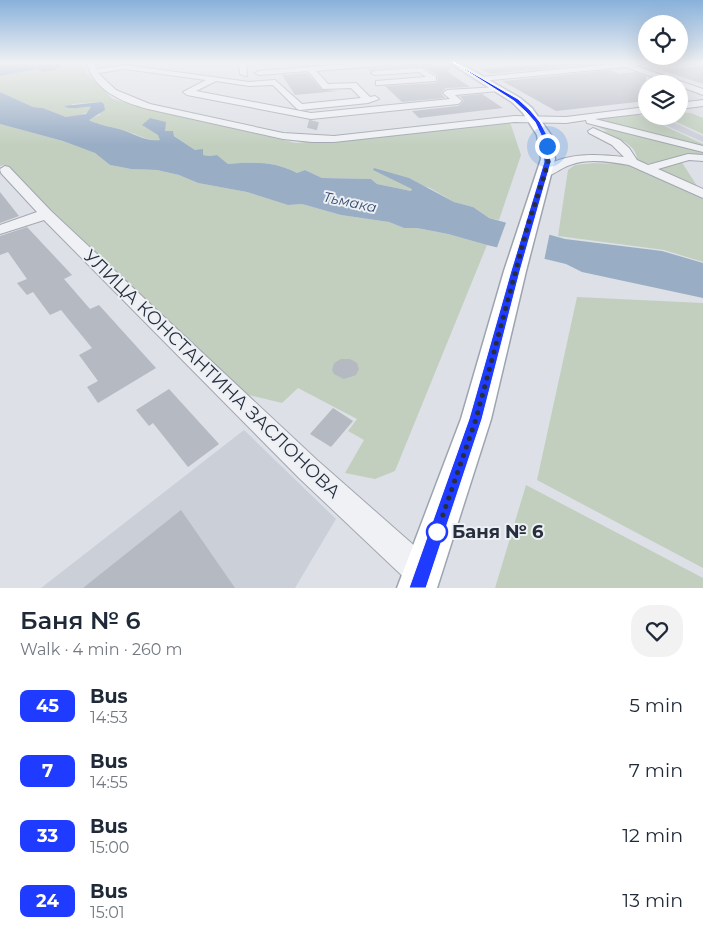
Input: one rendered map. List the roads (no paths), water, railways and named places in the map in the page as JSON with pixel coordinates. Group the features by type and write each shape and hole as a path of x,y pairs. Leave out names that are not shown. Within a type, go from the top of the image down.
{"main road":[{"path":"420,581 476,419 532,210 548,162 547,146 543,132 534,118 519,102 500,90"}],"street":[{"path":"112,90 125,99 140,104 283,136 307,139 334,139 534,118 566,120 638,111"},
{"path":"190,90 187,92 313,122 400,107 458,101 447,93 480,90"},
{"path":"283,90 300,107 368,100 388,95"},
{"path":"358,90 368,100"},
{"path":"385,90 400,107"},
{"path":"688,105 703,104"},
{"path":"584,118 591,122 703,149"},
{"path":"566,120 613,140 625,149 632,162"},
{"path":"307,139 313,122"},
{"path":"647,169 688,157 703,158"},
{"path":"545,173 567,160 632,162 703,194"},
{"name":"УЛИЦА КОНСТАНТИНА ЗАСЛОНОВА","path":"5,170 46,214 420,581"},
{"path":"0,230 46,214"}],"water":[{"name":"Тьмака","path":"0,92 33,107 43,108 66,117 86,114 91,107 73,108 64,106 101,102 104,104 105,110 89,120 149,140 160,140 158,135 142,125 150,118 166,122 165,131 173,131 174,136 195,150 203,149 203,155 217,155 228,164 272,164 297,173 305,170 322,178 371,179 377,184 411,191 412,189 373,170 374,168 409,178 454,202 473,207 489,218 565,239 662,251 703,263 703,298 582,272 566,264 448,234 417,228 404,228 389,222 341,215 302,204 288,205 247,192 198,183 179,175 157,170 131,169 110,165 95,153 63,141 0,124"}],"tunnel":[{"path":"312,129 314,121"}],"place":[{"name":"Баня № 6","path":"437,532"}]}
